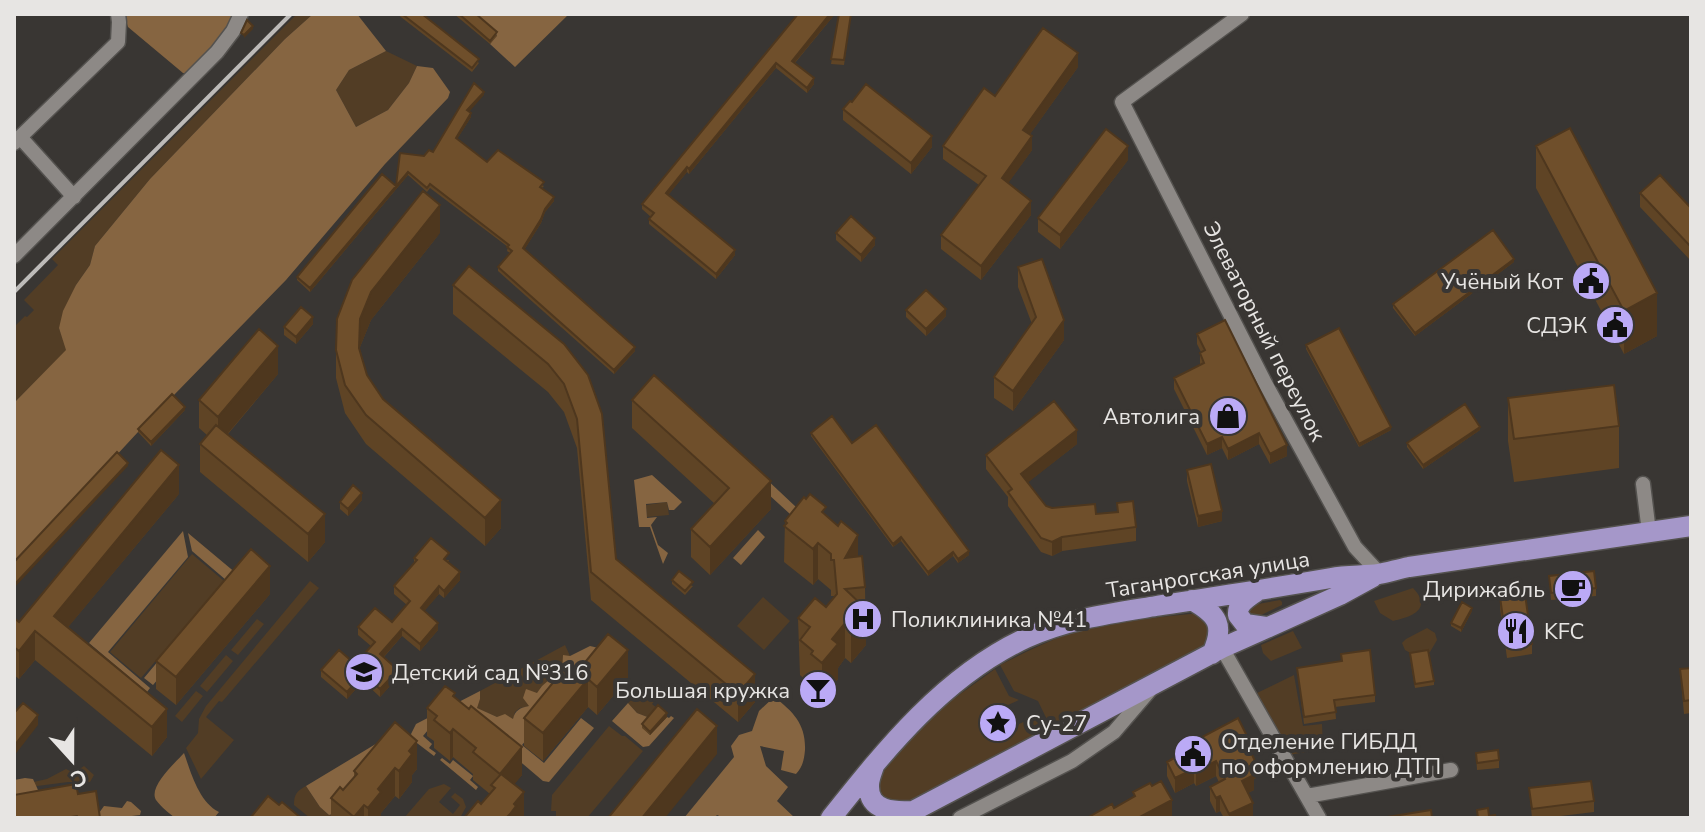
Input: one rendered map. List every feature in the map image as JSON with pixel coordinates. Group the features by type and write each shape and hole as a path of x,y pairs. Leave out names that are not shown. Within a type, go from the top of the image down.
{"main road":[{"name":"Таганрогская улица","path":"832,817 900,734 941,694 993,656 1027,637 1114,612 1691,526"},
{"name":"Таганрогская улица","path":"906,814 1217,651 1380,574"},
{"path":"1257,591 1242,602 1237,609 1238,615 1245,624 1266,627"},
{"path":"1192,600 1207,609 1218,623 1217,651"},
{"path":"874,766 869,785 876,803 887,811 906,814"},
{"path":"832,817 856,806 864,809 869,818"}],"street":[{"path":"74,197 17,140 118,42 118,14"},
{"path":"14,256 217,52 241,14"},
{"name":"Элеваторный переулок","path":"1242,14 1122,102 1264,381 1347,534 1380,574"},
{"path":"1643,484 1649,532"},
{"path":"1217,651 1319,818"},
{"path":"960,818 1083,754 1114,732 1157,682"},
{"path":"1307,796 1451,770"}],"shaded area":[{"path":"124,14 241,14 191,74 183,73 128,27"},
{"path":"297,14 313,14 150,179 95,246 90,265 76,285 59,328 67,350 14,403 14,327 34,310 24,300 58,265 52,259"},
{"path":"313,14 357,14 386,51 349,70 336,90 356,127 388,110 409,83 417,66 433,68 450,92 448,98 385,164 286,280 138,432 14,566 14,403 66,350 59,328 63,311 90,265 95,246 150,179"},
{"path":"471,14 569,14 515,67 490,44 497,35"},
{"path":"386,51 417,66 409,83 388,110 356,127 336,90 349,70"},
{"path":"652,475 682,502 674,510 669,510 667,502 646,504 647,518 657,517 651,525 658,545 668,553 663,564 650,527 639,527 634,480"},
{"path":"763,476 796,507 790,514 757,484"},
{"path":"667,502 669,515 647,517 646,505"},
{"path":"758,530 765,537 741,565 733,558"},
{"path":"183,531 188,557 108,652 150,688 147,692 89,643"},
{"path":"188,533 243,579 153,685 144,678 226,580 192,551"},
{"path":"192,554 224,581 141,678 110,652"},
{"path":"310,581 319,588 206,717 234,740 201,779 186,748 198,733 199,719 206,706"},
{"path":"1413,588 1421,601 1418,611 1393,621 1380,613 1374,601"},
{"path":"763,597 790,621 764,650 737,626"},
{"path":"1280,600 1282,605 1253,619 1248,618 1247,606"},
{"path":"1200,613 1208,617 1214,643 1052,730 1038,701 1014,691 1000,665 1081,630 1125,621"},
{"path":"257,619 264,624 238,655 231,650"},
{"path":"1427,628 1435,633 1437,640 1430,652 1414,655 1405,650 1402,643 1406,639"},
{"path":"1293,631 1302,648 1271,661 1263,653 1261,645"},
{"path":"565,645 570,656 570,678 542,686 530,706 515,712 513,720 476,708 480,691"},
{"path":"590,646 603,649 522,745 544,763 581,718 594,728 549,782 543,781 463,713 443,712 423,736 432,744 429,748 436,753 434,756 413,740 411,734 416,724 480,691 477,708 497,717 505,714 513,719 518,710 529,706 523,698 526,689 537,693 549,680 555,684 570,678 562,672 563,655 570,656"},
{"path":"226,655 233,661 207,692 200,686"},
{"path":"995,669 1009,696 1019,700 993,707 999,712 981,722 988,736 1009,726 1008,736 1017,731 1019,724 1032,718 1042,722 1048,732 898,809 876,795 879,777 909,740 949,702"},
{"path":"1294,675 1303,726 1322,724 1323,749 1289,755 1257,693"},
{"path":"648,688 660,694 652,704 658,709 650,718 637,713 628,703"},
{"path":"196,691 203,696 182,722 175,716"},
{"path":"774,697 797,720 805,741 804,760 796,774 781,770 784,751 760,746 766,766 788,787 777,801 795,818 724,818 717,815 714,818 684,818 734,757 731,746 739,735 752,731 759,711"},
{"path":"628,703 637,713 650,718 642,727 650,735 667,717 674,718 649,746 643,747 612,721"},
{"path":"609,726 643,751 587,818 556,818 556,811 551,811 552,795"},
{"path":"379,742 339,812 329,815 306,786"},
{"path":"184,753 201,794 219,812 214,818 175,818 156,800 159,782"},
{"path":"442,758 450,764 453,760 473,776 470,780 478,787 476,790 440,760"},
{"path":"84,766 94,775 90,782 22,788 20,785 47,779 66,769 74,773"},
{"path":"33,779 38,790 14,801 14,780"},
{"path":"444,784 451,788 439,802 453,814 460,805 451,797 455,793 463,799 466,807 460,818 404,818 429,789"},
{"path":"306,786 329,815 339,812 334,818 310,818 294,805 297,793"},
{"path":"127,801 141,811 140,815 100,818 99,813 104,806 122,808"}],"building":[{"path":"402,14 422,14 479,59 472,68"},
{"path":"459,14 476,14 497,32 490,41"},
{"path":"798,14 830,14 792,61 814,78 807,88 776,63 666,193 735,250 716,274 649,219 654,213 642,204"},
{"path":"839,14 851,14 844,60 831,59"},
{"path":"247,20 253,26 244,35 241,33"},
{"path":"1043,28 1078,53 1023,130 1032,136 1002,178 1031,201 981,266 941,235 986,176 943,146 984,88 995,96"},
{"path":"474,83 484,92 467,110 471,113 456,138 487,162 498,150 544,182 540,187 554,197 523,248 635,347 614,370 498,267 512,251 507,247 509,245 430,184 427,188 408,172 310,288 297,277 382,174 396,186 400,153 424,156 429,150 433,152"},
{"path":"866,84 932,136 911,163 843,109"},
{"path":"1570,128 1657,293 1624,311 1536,146"},
{"path":"1106,129 1128,146 1060,235 1038,218"},
{"path":"1660,175 1691,208 1691,247 1640,193"},
{"path":"423,191 440,205 371,292 360,319 359,348 367,375 383,399 501,500 485,518 366,415 345,385 336,350 337,319 352,280"},
{"path":"851,216 875,238 861,255 836,233"},
{"path":"1493,230 1514,259 1415,333 1393,304"},
{"path":"1042,259 1064,320 1013,391 994,377 1036,317 1018,267"},
{"path":"469,266 564,344 588,375 602,414 616,559 755,674 738,694 591,572 577,419 564,384 548,364 453,285"},
{"path":"926,290 946,309 926,329 906,310"},
{"path":"301,307 313,317 296,337 284,327"},
{"name":"Автолига","path":"1225,320 1287,445 1270,454 1259,433 1228,449 1222,437 1207,444 1174,378 1204,363 1200,353 1205,350 1197,334"},
{"path":"1339,328 1391,427 1359,444 1306,345"},
{"path":"259,329 278,346 218,417 199,400"},
{"path":"654,375 771,481 710,547 691,529 729,488 632,400"},
{"path":"1614,385 1619,426 1514,439 1508,398"},
{"path":"172,394 185,407 151,442 138,429"},
{"path":"1054,401 1077,430 1021,474 1046,506 1052,508 1095,504 1096,514 1118,512 1117,503 1133,501 1136,527 1062,537 1052,542 1041,538 1008,492 1012,489 986,455"},
{"path":"1465,404 1480,427 1423,465 1407,443"},
{"path":"832,416 852,443 876,425 969,551 958,559 953,552 928,572 901,537 893,544 811,433"},
{"path":"216,425 325,514 308,534 200,444"},
{"path":"161,450 179,465 54,616 167,709 152,727 35,631 19,651 14,647 14,618 19,622"},
{"path":"117,452 128,463 14,585 14,562"},
{"path":"1211,464 1222,511 1198,516 1187,470"},
{"path":"353,485 362,493 348,509 340,502"},
{"path":"810,494 826,507 822,512 838,526 841,521 858,535 845,558 862,556 865,587 845,589 866,609 851,627 845,623 832,639 838,644 822,663 800,640 810,627 798,618 815,598 826,607 837,594 834,560 818,543 813,549 784,526 804,497 806,499"},
{"path":"431,538 449,553 444,559 460,572 444,591 439,586 421,608 438,623 420,644 402,629 380,654 398,670 380,689 363,674 347,692 321,670 339,650 355,664 375,642 358,627 375,608 392,622 410,601 394,586"},
{"path":"251,549 270,566 176,677 156,661"},
{"path":"679,571 693,582 685,591 672,580"},
{"path":"1594,571 1596,588 1551,593 1549,576"},
{"name":"KFC","path":"1525,594 1532,644 1507,647 1500,597"},
{"path":"1462,602 1472,608 1461,628 1451,623"},
{"path":"608,634 628,650 597,687 588,679 543,733 524,718 569,663 578,671"},
{"path":"1370,650 1375,695 1334,700 1336,712 1304,717 1297,668 1342,661 1341,654"},
{"path":"1428,650 1434,681 1415,684 1410,653"},
{"path":"1691,668 1691,700 1684,701 1680,669"},
{"path":"445,686 469,709 471,706 522,747 500,774 473,752 476,748 453,729 450,733 434,720 437,716 427,708"},
{"path":"23,703 38,715 14,746 14,713"},
{"path":"658,705 667,713 650,732 642,724"},
{"path":"697,709 717,726 642,818 608,818"},
{"path":"1238,718 1256,763 1250,766 1254,775 1242,781 1253,803 1229,814 1220,796 1216,798 1210,787 1225,779 1216,761 1175,778 1167,762 1187,751 1185,746"},
{"path":"395,722 417,741 409,751 412,754 399,771 395,768 368,808 364,805 354,817 331,798 357,774 354,771"},
{"path":"1498,750 1499,760 1477,763 1476,753"},
{"path":"501,774 524,792 510,814 506,818 464,818 478,801 481,804 495,788 491,785"},
{"path":"1161,781 1172,800 1138,818 1087,818 1112,804 1114,808 1150,783 1152,786"},
{"path":"1591,781 1594,801 1532,809 1529,788"},
{"path":"76,784 78,794 96,791 100,818 14,818 14,795"},
{"path":"268,796 279,805 282,802 301,818 252,818"},
{"path":"1488,808 1489,816 1495,815 1496,818 1478,818 1477,810"},
{"path":"1431,810 1432,818 1381,818"}],"railway":[{"path":"14,292 291,14"}],"place":[{"name":"Учёный Кот","path":"1591,281"},
{"name":"СДЭК","path":"1615,325"},
{"name":"Автолига","path":"1228,416"},
{"name":"Дирижабль","path":"1573,589"},
{"name":"Поликлиника №41","path":"863,619"},
{"name":"KFC","path":"1516,631"},
{"name":"Детский сад №316","path":"364,672"},
{"name":"Большая кружка","path":"818,690"},
{"name":"Су-27","path":"998,723"},
{"name":"Отделение ГИБДД по оформлению ДТП","path":"1193,754"}]}
